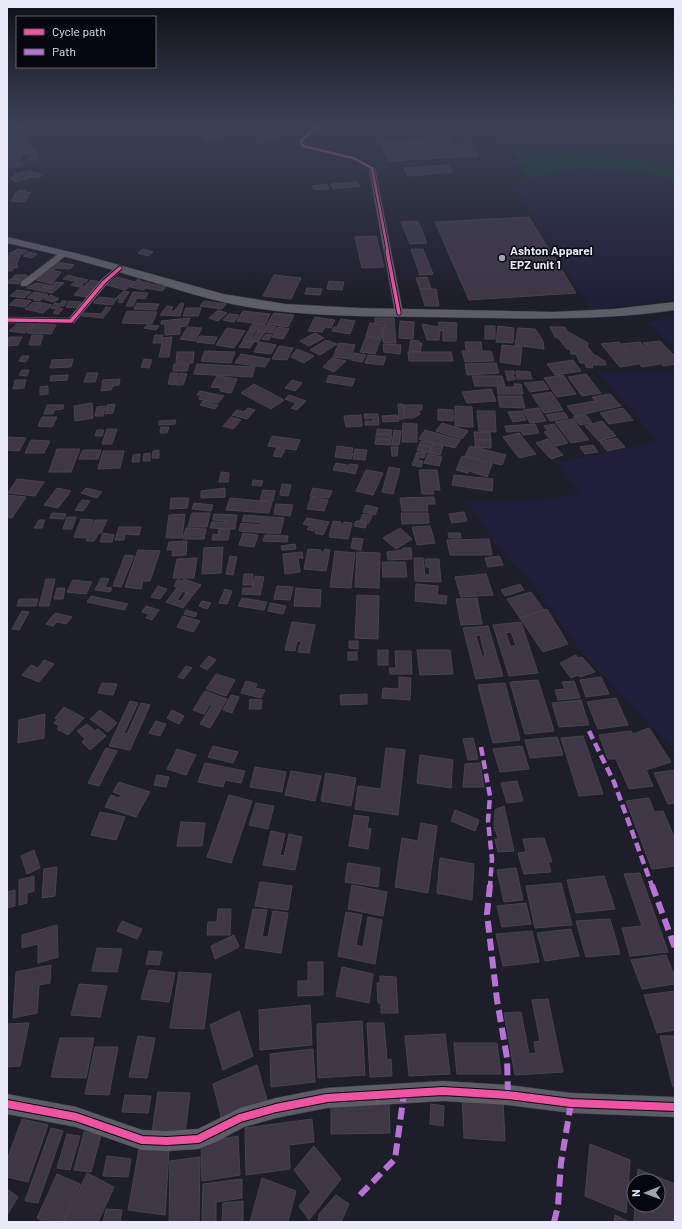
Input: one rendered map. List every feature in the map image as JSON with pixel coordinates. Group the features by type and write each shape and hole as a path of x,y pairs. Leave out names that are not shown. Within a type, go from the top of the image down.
{"main road":[{"path":"7,240 120,268 202,292 259,304 322,310 399,313 574,316 637,312 675,306"}],"street":[{"path":"375,184 399,313"},
{"path":"24,284 64,254"},
{"path":"7,320 71,321 104,282 120,268"},
{"path":"7,1104 76,1117 142,1140 167,1142 198,1139 209,1135 240,1118 276,1108 327,1098 443,1091 508,1095 571,1103 675,1107"}],"shaded area":[{"path":"513,184 675,184 675,299 591,310"},
{"path":"675,316 675,349 646,322"},
{"path":"675,371 675,751 583,654 529,579 507,559 466,501 551,499 580,493 556,462 658,442 597,372"}],"building":[{"path":"327,184 329,189 314,190 312,186"},
{"path":"331,184 359,184 360,186 333,189"},
{"path":"19,190 26,191 24,193 31,192 27,197 14,195"},
{"path":"15,196 28,197 24,202 11,201"},
{"name":"Ashton Apparel EPZ unit 1","path":"529,217 576,293 469,300 435,222"},
{"path":"418,221 427,243 410,244 401,222"},
{"path":"376,236 384,267 362,268 355,237"},
{"path":"18,249 27,251 20,255 9,254"},
{"path":"143,249 153,252 148,256 138,253"},
{"path":"411,249 423,249 433,274 420,275"},
{"path":"28,252 37,254 31,258 23,256"},
{"path":"7,256 20,256 16,265 18,265 17,268 13,268 12,271 7,271"},
{"path":"57,262 74,265 70,269 56,268 53,271 48,270"},
{"path":"48,270 61,272 52,284 36,280"},
{"path":"15,275 27,275 25,279 12,278"},
{"path":"68,275 79,278 74,281 63,279"},
{"path":"274,275 301,278 291,299 263,296"},
{"path":"117,277 135,282 125,290 107,285"},
{"path":"427,277 431,289 420,289 416,278"},
{"path":"80,278 88,280 79,287 71,285"},
{"path":"10,279 23,280 20,284 7,283"},
{"path":"138,279 143,282 150,283 144,290 130,287"},
{"path":"91,280 102,282 95,287 85,285"},
{"path":"329,281 344,282 342,290 327,289"},
{"path":"56,282 64,283 52,293 27,288 36,283 53,286 50,288 42,287 51,289"},
{"path":"151,284 166,287 162,291 146,288"},
{"path":"82,286 94,288 86,297 74,295"},
{"path":"307,288 322,289 320,295 305,294"},
{"path":"420,289 436,289 439,306 425,306"},
{"path":"17,290 31,292 24,298 10,296"},
{"path":"124,291 129,292 122,303 118,302 120,298 116,298"},
{"path":"34,292 41,293 34,299 27,298"},
{"path":"133,292 148,293 145,299 137,298 133,306 126,306"},
{"path":"43,293 48,295 39,301 34,300"},
{"path":"51,295 59,299 53,302 44,299"},
{"path":"99,297 117,299 112,305 93,303"},
{"path":"16,299 31,301 25,307 9,305"},
{"path":"62,301 67,301 64,306 60,306 58,308 63,309 58,314 53,313 57,309 51,308 55,303 60,304"},
{"path":"69,301 81,302 78,308 66,307"},
{"path":"204,301 226,304 222,309 200,306"},
{"path":"34,302 43,303 34,311 25,309"},
{"path":"43,303 52,305 43,313 34,311"},
{"path":"137,303 159,304 156,310 134,309"},
{"path":"181,303 184,303 180,316 160,315 167,306 173,307 170,311 174,311"},
{"path":"106,307 111,308 103,318 82,316 84,313 101,314"},
{"path":"186,308 201,308 198,316 183,316"},
{"path":"218,310 227,313 218,321 209,318"},
{"path":"127,311 157,312 152,324 122,323"},
{"path":"243,311 270,314 265,324 237,321"},
{"path":"274,313 294,315 288,327 267,324"},
{"path":"229,314 239,315 234,322 223,320"},
{"path":"315,317 335,320 331,328 325,327 322,332 308,331"},
{"path":"190,318 187,326 180,327 180,334 165,335 165,324 161,324 161,321"},
{"path":"375,318 394,318 396,343 384,343 382,337 386,323 375,323"},
{"path":"341,319 355,321 350,334 332,331 334,327 337,327"},
{"path":"400,321 414,322 413,339 399,338"},
{"path":"19,322 34,324 25,333 9,331"},
{"path":"439,322 457,323 456,341 443,341 443,331 440,330 439,340 427,340 422,324 438,327"},
{"path":"253,323 276,327 273,333 249,329"},
{"path":"370,323 385,325 381,338 366,336"},
{"path":"35,324 56,325 51,334 27,333"},
{"path":"147,325 159,326 156,330 144,328"},
{"path":"485,326 495,326 495,339 485,339"},
{"path":"498,326 514,328 513,343 496,342"},
{"path":"188,327 202,328 195,341 180,339"},
{"path":"278,327 289,329 283,339 272,337"},
{"path":"550,327 565,327 567,331 588,343 587,346 593,354 605,361 606,365 592,365 593,368 586,367 585,363 580,363 576,354 571,354 570,349 567,349 558,338 555,337"},
{"path":"227,328 245,331 234,348 216,345"},
{"path":"518,328 535,329 543,341 544,349 515,345"},
{"path":"249,330 256,331 251,338 253,338 258,331 265,332 258,342 243,340"},
{"path":"315,333 324,338 309,346 300,341"},
{"path":"266,334 272,335 269,340 262,339"},
{"path":"32,335 43,335 40,345 29,345"},
{"path":"155,335 163,335 162,338 172,337 169,357 159,357 162,343 153,343"},
{"path":"200,336 217,337 214,344 196,342"},
{"path":"9,337 22,337 18,345 7,346"},
{"path":"366,337 381,339 375,354 360,352"},
{"path":"326,340 337,344 320,355 310,350"},
{"path":"411,340 422,343 420,352 409,351"},
{"path":"243,341 254,342 250,348 239,347"},
{"path":"660,341 675,356 675,364 663,366 643,343"},
{"path":"259,342 276,345 271,354 254,352"},
{"path":"465,342 481,342 482,350 466,350"},
{"path":"619,342 638,364 620,367 601,344"},
{"path":"640,342 660,364 642,367 622,344"},
{"path":"339,343 355,345 350,359 333,357"},
{"path":"383,344 401,345 400,354 384,352"},
{"path":"502,345 522,347 520,365 500,362"},
{"path":"279,346 293,348 287,360 272,359"},
{"path":"297,349 314,356 304,363 291,357"},
{"path":"205,351 235,352 231,363 201,361"},
{"path":"462,351 491,351 494,361 465,362"},
{"path":"177,352 194,352 193,363 176,363"},
{"path":"408,352 451,352 453,361 409,361"},
{"path":"354,353 366,355 362,362 351,360"},
{"path":"241,354 270,359 265,367 235,363"},
{"path":"368,355 386,357 383,365 365,363"},
{"path":"22,356 29,356 26,362 19,361"},
{"path":"332,358 346,361 334,372 323,367"},
{"path":"73,359 71,367 50,368 52,360"},
{"path":"144,359 152,360 149,368 141,367"},
{"path":"573,360 581,371 555,375 547,364"},
{"path":"496,363 499,373 467,375 465,364"},
{"path":"174,364 189,364 187,371 173,371"},
{"path":"197,364 255,367 252,377 194,374"},
{"path":"22,370 29,370 27,376 19,375"},
{"path":"505,371 514,371 515,374 512,374 516,379 508,381"},
{"path":"516,371 530,372 532,379 517,379"},
{"path":"87,373 98,373 95,382 84,382"},
{"path":"171,373 178,373 175,385 168,384"},
{"path":"180,373 187,374 183,385 176,385"},
{"path":"586,374 601,393 582,396 568,377"},
{"path":"68,375 67,380 50,381 51,376"},
{"path":"329,375 355,379 352,386 326,382"},
{"path":"563,375 576,394 557,397 544,378"},
{"path":"217,376 237,379 231,393 220,391 221,388 211,387"},
{"path":"472,376 502,376 505,386 475,386"},
{"path":"120,379 119,385 113,386 111,390 101,391 103,380"},
{"path":"15,380 26,380 24,388 13,389"},
{"path":"292,380 302,383 295,391 285,388"},
{"path":"543,381 549,389 530,392 524,383"},
{"path":"254,384 284,400 271,409 241,393"},
{"path":"514,384 521,384 523,394 498,394 497,387 515,387"},
{"path":"48,386 48,394 40,395 40,387"},
{"path":"491,389 496,401 467,403 462,392"},
{"path":"200,391 224,396 218,403 199,399 201,395 197,395"},
{"path":"551,392 563,410 544,413 532,395"},
{"path":"610,394 621,406 575,416 567,406 595,401 592,397"},
{"path":"289,395 306,401 297,410 291,408 296,403 285,399"},
{"path":"498,396 522,396 525,408 500,407"},
{"path":"203,401 218,405 215,409 200,405"},
{"path":"92,403 93,418 75,421 74,406"},
{"path":"115,404 113,413 105,414 107,405"},
{"path":"398,404 403,404 404,419 399,419"},
{"path":"47,405 64,405 63,409 54,410 53,414 44,414"},
{"path":"404,405 422,405 422,410 419,410 420,414 414,418 405,418"},
{"path":"105,406 103,416 95,416 97,407"},
{"path":"455,406 472,407 473,427 455,426"},
{"path":"248,408 255,410 247,419 232,415 237,410 244,412"},
{"path":"539,408 546,421 530,423 523,410"},
{"path":"623,408 633,420 609,424 600,413"},
{"path":"438,409 453,410 453,421 438,420"},
{"path":"477,411 495,411 496,432 479,431"},
{"path":"522,411 526,420 513,422 508,412"},
{"path":"564,412 568,418 550,421 546,415"},
{"path":"364,414 378,414 379,425 365,425 365,421 373,421 372,418 365,419"},
{"path":"361,415 362,426 346,427 344,416"},
{"path":"397,415 399,421 383,422 382,416"},
{"path":"586,415 592,423 580,425 573,417"},
{"path":"42,417 57,417 52,427 38,426"},
{"path":"231,417 241,420 233,429 223,426"},
{"path":"573,419 589,440 571,443 555,422"},
{"path":"176,420 175,424 159,425 159,421"},
{"path":"602,421 616,436 599,441 585,426"},
{"path":"403,423 417,424 417,442 402,442"},
{"path":"442,423 468,431 462,439 436,431"},
{"path":"535,424 539,433 523,435 521,431 507,432 505,426"},
{"path":"554,424 568,443 556,446 544,432 548,431 544,426"},
{"path":"161,427 169,427 167,433 160,433"},
{"path":"107,429 117,429 112,444 102,444"},
{"path":"377,429 392,430 391,434 377,434"},
{"path":"97,430 104,430 102,436 95,436"},
{"path":"394,430 401,431 399,445 392,445"},
{"path":"425,430 460,440 455,448 419,439"},
{"path":"474,432 490,432 491,440 475,440"},
{"path":"519,433 536,454 519,458 503,437"},
{"path":"376,434 392,435 391,440 376,439"},
{"path":"272,436 300,440 296,450 268,446"},
{"path":"8,437 26,438 19,451 7,450"},
{"path":"617,438 625,447 607,451 600,442"},
{"path":"376,439 391,440 391,445 375,444"},
{"path":"548,439 563,455 551,459 536,443"},
{"path":"31,440 50,441 44,453 25,453"},
{"path":"475,440 482,440 484,443 484,440 491,440 491,448 475,447"},
{"path":"421,441 433,443 432,447 423,445 431,448 430,453 417,450"},
{"path":"433,443 443,446 440,455 430,453"},
{"path":"593,445 598,452 585,454 580,447"},
{"path":"337,446 353,448 352,452 344,451 344,453 353,453 351,459 335,457"},
{"path":"470,446 506,455 502,465 465,456"},
{"path":"391,447 398,447 397,456 392,456"},
{"path":"277,448 285,450 281,457 273,456"},
{"path":"57,449 80,449 71,472 49,472"},
{"path":"355,449 367,450 365,460 353,459"},
{"path":"83,450 101,450 98,459 79,459"},
{"path":"159,450 159,458 152,458 153,451"},
{"path":"103,451 124,451 120,468 98,469"},
{"path":"417,452 426,453 424,458 419,457 418,460 423,461 421,467 412,465"},
{"path":"150,453 150,461 143,461 144,454"},
{"path":"140,454 139,462 132,462 133,455"},
{"path":"428,454 442,457 439,466 424,463"},
{"path":"462,456 492,464 487,477 469,471 468,473 456,470"},
{"path":"336,463 347,465 345,472 333,470"},
{"path":"349,464 358,465 355,474 346,472"},
{"path":"389,467 400,469 393,494 382,492"},
{"path":"366,470 383,473 373,495 356,491"},
{"path":"419,470 437,470 440,490 433,490 434,494 422,494"},
{"path":"221,472 229,473 228,482 219,482"},
{"path":"454,475 493,479 492,491 452,485"},
{"path":"17,479 44,482 35,496 8,493"},
{"path":"253,480 263,481 261,486 252,485"},
{"path":"282,484 291,485 288,496 280,495"},
{"path":"57,488 71,491 58,508 44,505"},
{"path":"86,488 102,492 97,498 81,493"},
{"path":"225,488 225,497 201,498 201,491"},
{"path":"313,488 332,491 329,498 310,496"},
{"path":"263,490 275,491 273,501 260,500"},
{"path":"7,495 26,497 12,518 7,517"},
{"path":"311,497 328,500 324,511 307,509"},
{"path":"434,497 435,504 427,504 428,511 402,511 400,498"},
{"path":"171,498 189,498 187,508 170,509"},
{"path":"230,498 272,502 269,513 226,510"},
{"path":"82,500 90,501 83,511 75,510"},
{"path":"194,503 213,505 211,511 192,509"},
{"path":"276,504 293,505 290,516 274,514"},
{"path":"366,505 378,508 375,515 363,512"},
{"path":"464,512 467,521 452,523 449,514"},
{"path":"52,513 66,514 64,519 50,518"},
{"path":"192,513 210,513 207,527 188,527"},
{"path":"401,513 428,513 429,523 402,524"},
{"path":"185,514 182,538 166,538 169,515"},
{"path":"214,514 237,515 235,529 210,528 212,522 227,522 213,520"},
{"path":"363,514 372,516 369,523 360,521"},
{"path":"244,515 284,518 280,534 239,531 241,523 261,525 261,523 242,521"},
{"path":"67,517 76,517 72,529 63,529"},
{"path":"307,518 329,522 323,535 315,533 317,528 313,531 307,529 310,526 303,524"},
{"path":"81,519 93,520 86,538 74,537"},
{"path":"39,520 45,520 42,528 34,528"},
{"path":"95,520 107,520 101,533 99,533 94,541 86,541"},
{"path":"333,521 341,522 341,525 343,525 344,522 352,523 348,539 329,537"},
{"path":"356,521 367,523 365,528 354,526"},
{"path":"430,526 435,543 417,545 412,527"},
{"path":"119,527 141,527 139,535 125,534 124,540 115,540"},
{"path":"186,528 206,529 204,539 183,539"},
{"path":"400,528 412,539 396,549 383,538"},
{"path":"219,529 230,529 228,540 212,540 213,534 218,535"},
{"path":"103,533 114,535 112,542 100,542"},
{"path":"243,533 258,535 254,547 239,545"},
{"path":"448,533 460,533 461,538 449,538"},
{"path":"265,535 288,536 287,542 263,541"},
{"path":"353,538 363,539 361,550 351,548"},
{"path":"489,539 492,555 450,555 447,540"},
{"path":"187,541 186,555 172,556 173,550 167,550 169,542"},
{"path":"295,544 296,549 282,550 281,546"},
{"path":"223,547 221,573 202,574 204,548"},
{"path":"403,548 411,548 412,559 388,560 387,552 403,550"},
{"path":"308,549 321,550 320,552 324,552 325,549 330,550 326,571 304,569"},
{"path":"138,550 160,551 150,581 143,581 141,589 125,587"},
{"path":"335,551 355,553 351,588 330,587"},
{"path":"302,552 303,558 298,558 300,572 285,574 283,554"},
{"path":"357,552 380,553 379,588 355,587"},
{"path":"125,555 134,556 121,587 113,586"},
{"path":"230,556 237,557 233,575 226,574"},
{"path":"499,556 503,565 488,567 485,558"},
{"path":"197,558 194,578 173,578 177,559"},
{"path":"414,558 423,558 425,575 430,575 429,567 426,567 425,559 439,559 441,582 415,581"},
{"path":"382,562 405,562 407,577 383,577"},
{"path":"244,574 253,574 252,585 243,585"},
{"path":"486,574 493,595 461,597 455,577"},
{"path":"255,576 264,577 260,595 242,594 243,588 252,588"},
{"path":"101,578 109,579 105,587 112,588 110,592 95,590"},
{"path":"46,579 55,579 49,606 39,606"},
{"path":"178,579 182,581 184,579 201,585 193,595 176,589 177,587 174,586"},
{"path":"73,580 92,582 86,594 67,592"},
{"path":"416,584 438,586 437,595 447,596 446,604 415,601"},
{"path":"520,584 524,590 505,596 501,590"},
{"path":"158,586 167,589 160,599 151,597"},
{"path":"277,586 293,587 290,600 274,599"},
{"path":"57,588 65,588 63,599 54,599"},
{"path":"296,588 321,590 320,607 294,606"},
{"path":"176,589 183,591 177,600 181,601 186,593 193,595 183,608 166,602"},
{"path":"225,589 232,591 227,604 219,603"},
{"path":"531,592 544,610 520,618 507,599"},
{"path":"357,595 379,596 378,639 355,638"},
{"path":"91,596 128,604 124,610 87,602"},
{"path":"242,598 267,602 264,610 238,606"},
{"path":"477,598 482,624 461,625 456,599"},
{"path":"19,599 38,599 36,606 17,606"},
{"path":"202,601 211,603 207,609 199,606"},
{"path":"270,603 286,606 283,614 268,611"},
{"path":"146,606 159,610 152,620 146,618 149,614 142,612"},
{"path":"547,609 568,644 543,652 520,618"},
{"path":"186,610 197,613 195,617 184,614"},
{"path":"22,611 29,612 19,630 12,629"},
{"path":"55,613 72,617 66,624 57,622 53,626 46,624"},
{"path":"183,616 200,621 193,632 177,627"},
{"path":"292,622 315,625 309,653 298,652 301,641 297,641 295,651 285,650"},
{"path":"521,622 538,673 509,676 493,625","holes":["511,632 516,646 510,646 506,633"]},
{"path":"488,626 503,676 476,679 463,628","holes":["480,635 485,656 482,656 476,636"]},
{"path":"349,641 358,641 358,649 349,648"},
{"path":"378,650 388,650 388,665 378,665"},
{"path":"417,650 450,650 453,674 420,675"},
{"path":"395,651 411,651 412,674 390,674 389,668 396,668"},
{"path":"348,652 357,652 357,660 348,660"},
{"path":"576,655 578,658 582,657 595,672 580,677 578,675 571,678 560,663"},
{"path":"209,656 216,660 207,670 200,666"},
{"path":"44,660 54,664 39,682 22,675 31,665 38,668"},
{"path":"186,666 192,668 183,679 178,677"},
{"path":"216,674 235,680 226,696 206,689"},
{"path":"399,677 411,678 410,700 382,698 383,688 399,689"},
{"path":"601,677 609,694 586,697 580,680"},
{"path":"538,680 554,731 525,734 510,682"},
{"path":"246,681 257,684 255,688 265,690 261,698 241,693"},
{"path":"574,681 580,698 558,700 555,690 565,689 562,682"},
{"path":"102,683 117,684 113,695 98,693"},
{"path":"505,683 520,740 493,743 478,685"},
{"path":"205,691 227,699 210,728 200,724 212,705 210,704 204,714 193,710"},
{"path":"367,694 367,704 341,705 340,695"},
{"path":"231,695 239,697 232,713 223,710"},
{"path":"616,698 628,725 598,729 587,702"},
{"path":"250,699 262,700 261,709 249,709"},
{"path":"581,700 589,725 559,727 552,703"},
{"path":"130,701 138,703 124,733 127,734 141,703 150,705 130,750 109,746"},
{"path":"64,707 84,718 68,735 57,729 59,726 54,723 58,719 55,718"},
{"path":"100,710 117,723 108,732 90,719"},
{"path":"172,710 184,716 179,724 167,718"},
{"path":"45,714 44,738 18,743 19,720"},
{"path":"156,721 166,724 160,736 149,733"},
{"path":"87,724 95,731 98,729 106,736 90,750 82,742 85,739 77,731"},
{"path":"649,728 671,762 646,770 653,786 629,789 616,759 608,759 599,735 631,731 633,734"},
{"path":"583,736 603,794 579,796 561,738"},
{"path":"557,737 563,755 530,758 525,740"},
{"path":"473,738 478,759 468,760 463,739"},
{"path":"213,746 238,752 233,763 208,757"},
{"path":"522,746 529,769 500,772 493,749"},
{"path":"106,748 117,751 99,786 88,783"},
{"path":"386,748 405,750 398,815 355,809 358,786 381,789"},
{"path":"177,749 196,755 186,775 167,769"},
{"path":"420,755 453,760 451,788 417,783"},
{"path":"205,763 245,771 241,783 225,780 223,787 198,782"},
{"path":"480,763 484,787 463,787 465,764"},
{"path":"255,767 286,772 282,792 250,787"},
{"path":"675,770 675,803 668,804 654,773"},
{"path":"291,771 321,776 315,801 285,795"},
{"path":"326,773 356,778 351,806 321,801"},
{"path":"157,775 169,777 166,787 154,785"},
{"path":"517,781 523,801 507,803 501,783"},
{"path":"119,782 150,792 136,817 105,807 111,795 119,798 121,795 113,792"},
{"path":"229,795 252,801 231,863 207,857"},
{"path":"649,798 654,812 663,811 675,839 675,866 652,869 626,801"},
{"path":"256,803 274,806 268,829 249,825"},
{"path":"504,806 514,851 498,852 495,839 498,839 496,831 494,830 495,810"},
{"path":"455,810 479,820 475,831 451,821"},
{"path":"100,812 125,817 116,840 91,835"},
{"path":"354,815 369,817 367,828 371,829 368,849 349,846"},
{"path":"181,822 205,823 202,846 177,846"},
{"path":"421,823 437,826 428,893 395,887 402,838 418,841"},
{"path":"271,831 285,834 280,855 284,856 289,834 302,837 295,870 263,865"},
{"path":"544,838 552,862 548,862 551,872 524,874 518,853 526,852 523,839"},
{"path":"34,850 40,868 27,874 21,856"},
{"path":"440,858 474,864 472,900 437,893"},
{"path":"348,863 380,868 378,887 345,882"},
{"path":"57,867 55,896 42,898 44,869"},
{"path":"516,868 523,900 504,902 497,870"},
{"path":"640,873 668,952 630,956 622,928 642,926 624,874"},
{"path":"34,876 34,891 27,893 27,903 19,905 19,880"},
{"path":"604,876 615,909 576,913 567,880"},
{"path":"260,882 292,886 288,910 255,906"},
{"path":"561,883 572,925 535,928 526,886"},
{"path":"352,885 387,892 383,916 348,909"},
{"path":"15,890 15,906 7,908 7,892"},
{"path":"526,903 531,924 502,927 497,906"},
{"path":"218,909 231,909 230,935 207,935 208,922 217,922"},
{"path":"253,909 267,910 262,937 268,937 273,911 288,913 281,953 245,948"},
{"path":"346,912 362,915 356,945 363,947 368,917 382,920 375,964 338,956"},
{"path":"610,919 620,954 586,957 576,921"},
{"path":"122,921 142,929 137,939 117,931"},
{"path":"57,925 58,957 38,963 38,944 22,948 22,935"},
{"path":"571,929 579,956 545,961 537,933"},
{"path":"532,931 539,962 503,966 496,934"},
{"path":"234,935 239,947 215,959 211,946"},
{"path":"97,948 122,949 117,972 92,971"},
{"path":"149,951 162,952 159,965 146,964"},
{"path":"666,955 675,977 675,984 642,989 631,960"},
{"path":"308,962 323,962 323,995 298,996 298,981 308,981"},
{"path":"51,965 50,983 39,985 37,1013 13,1018 16,972"},
{"path":"342,967 373,974 369,1003 336,996"},
{"path":"149,970 175,973 169,1002 141,999"},
{"path":"179,972 211,974 204,1029 170,1028"},
{"path":"380,976 396,977 398,1013 381,1013 381,1003 378,1003 377,983 380,983"},
{"path":"79,984 107,986 100,1017 71,1015"},
{"path":"675,991 675,1030 657,1033 644,995"},
{"path":"548,999 563,1072 515,1075 504,1013 521,1012 529,1054 536,1053 534,1042 540,1041 532,1000"},
{"path":"310,1005 312,1045 260,1050 259,1010"},
{"path":"239,1011 253,1056 223,1070 210,1025"},
{"path":"362,1021 365,1075 318,1078 317,1024"},
{"path":"29,1023 20,1066 7,1067 7,1024"},
{"path":"367,1023 384,1023 387,1060 391,1059 392,1076 370,1077"},
{"path":"445,1034 450,1074 409,1076 405,1036"},
{"path":"138,1036 155,1038 147,1078 129,1077"},
{"path":"660,1036 675,1036 675,1087 673,1087"},
{"path":"60,1038 94,1038 86,1078 51,1077"},
{"path":"454,1043 497,1043 501,1074 457,1074"},
{"path":"95,1047 118,1047 109,1095 85,1094"},
{"path":"313,1049 315,1082 271,1087 270,1054"},
{"path":"257,1065 267,1100 222,1120 213,1084"},
{"path":"158,1092 190,1093 185,1133 152,1132"},
{"path":"125,1095 151,1096 148,1113 122,1112"},
{"path":"462,1097 503,1101 505,1141 464,1138"},
{"path":"389,1104 390,1133 331,1134 331,1105"},
{"path":"431,1104 444,1106 443,1126 430,1124"},
{"path":"22,1119 48,1125 28,1182 7,1177 7,1160"},
{"path":"312,1119 314,1142 289,1145 290,1169 246,1175 245,1128"},
{"path":"51,1128 63,1131 38,1203 25,1201"},
{"path":"84,1132 101,1135 91,1172 74,1170"},
{"path":"67,1134 80,1136 70,1170 57,1168"},
{"path":"238,1136 240,1175 202,1181 201,1143"},
{"path":"590,1144 630,1160 629,1173 626,1173 626,1213 585,1196"},
{"path":"314,1146 341,1179 309,1220 299,1206 311,1192 294,1170"},
{"path":"139,1149 169,1151 165,1215 128,1210"},
{"path":"107,1156 131,1159 128,1177 103,1176"},
{"path":"200,1157 199,1222 169,1222 170,1161"},
{"path":"638,1169 648,1173 638,1173"},
{"path":"87,1173 114,1187 98,1222 64,1222"},
{"path":"57,1174 80,1184 63,1222 45,1222 37,1218"},
{"path":"262,1178 296,1191 288,1222 250,1222"},
{"path":"242,1179 242,1198 216,1202 216,1222 202,1222 203,1184"},
{"path":"666,1180 675,1184 675,1222 634,1221 634,1213 666,1213"},
{"path":"7,1189 18,1197 7,1215"},
{"path":"336,1195 349,1204 341,1222 318,1222 319,1214"},
{"path":"243,1201 243,1222 222,1222 223,1203"},
{"path":"106,1209 122,1210 120,1222 103,1222"},
{"path":"615,1215 629,1222 614,1222"}],"marked path":[{"path":"589,731 614,782 675,948"},
{"path":"481,747 490,796 488,821 492,859 487,914 497,1000 507,1058 508,1095"},
{"path":"360,1195 395,1159 404,1093"},
{"path":"554,1222 558,1206 561,1163 571,1103"}],"cycle path":[{"path":"375,184 399,313"},
{"path":"7,320 71,321 104,282 120,268"},
{"path":"7,1104 76,1117 142,1140 167,1141 198,1139 209,1135 240,1118 276,1108 327,1098 443,1091 508,1095 571,1103 675,1107"}],"place":[{"name":"Ashton Apparel EPZ unit 1","path":"502,258"}]}
